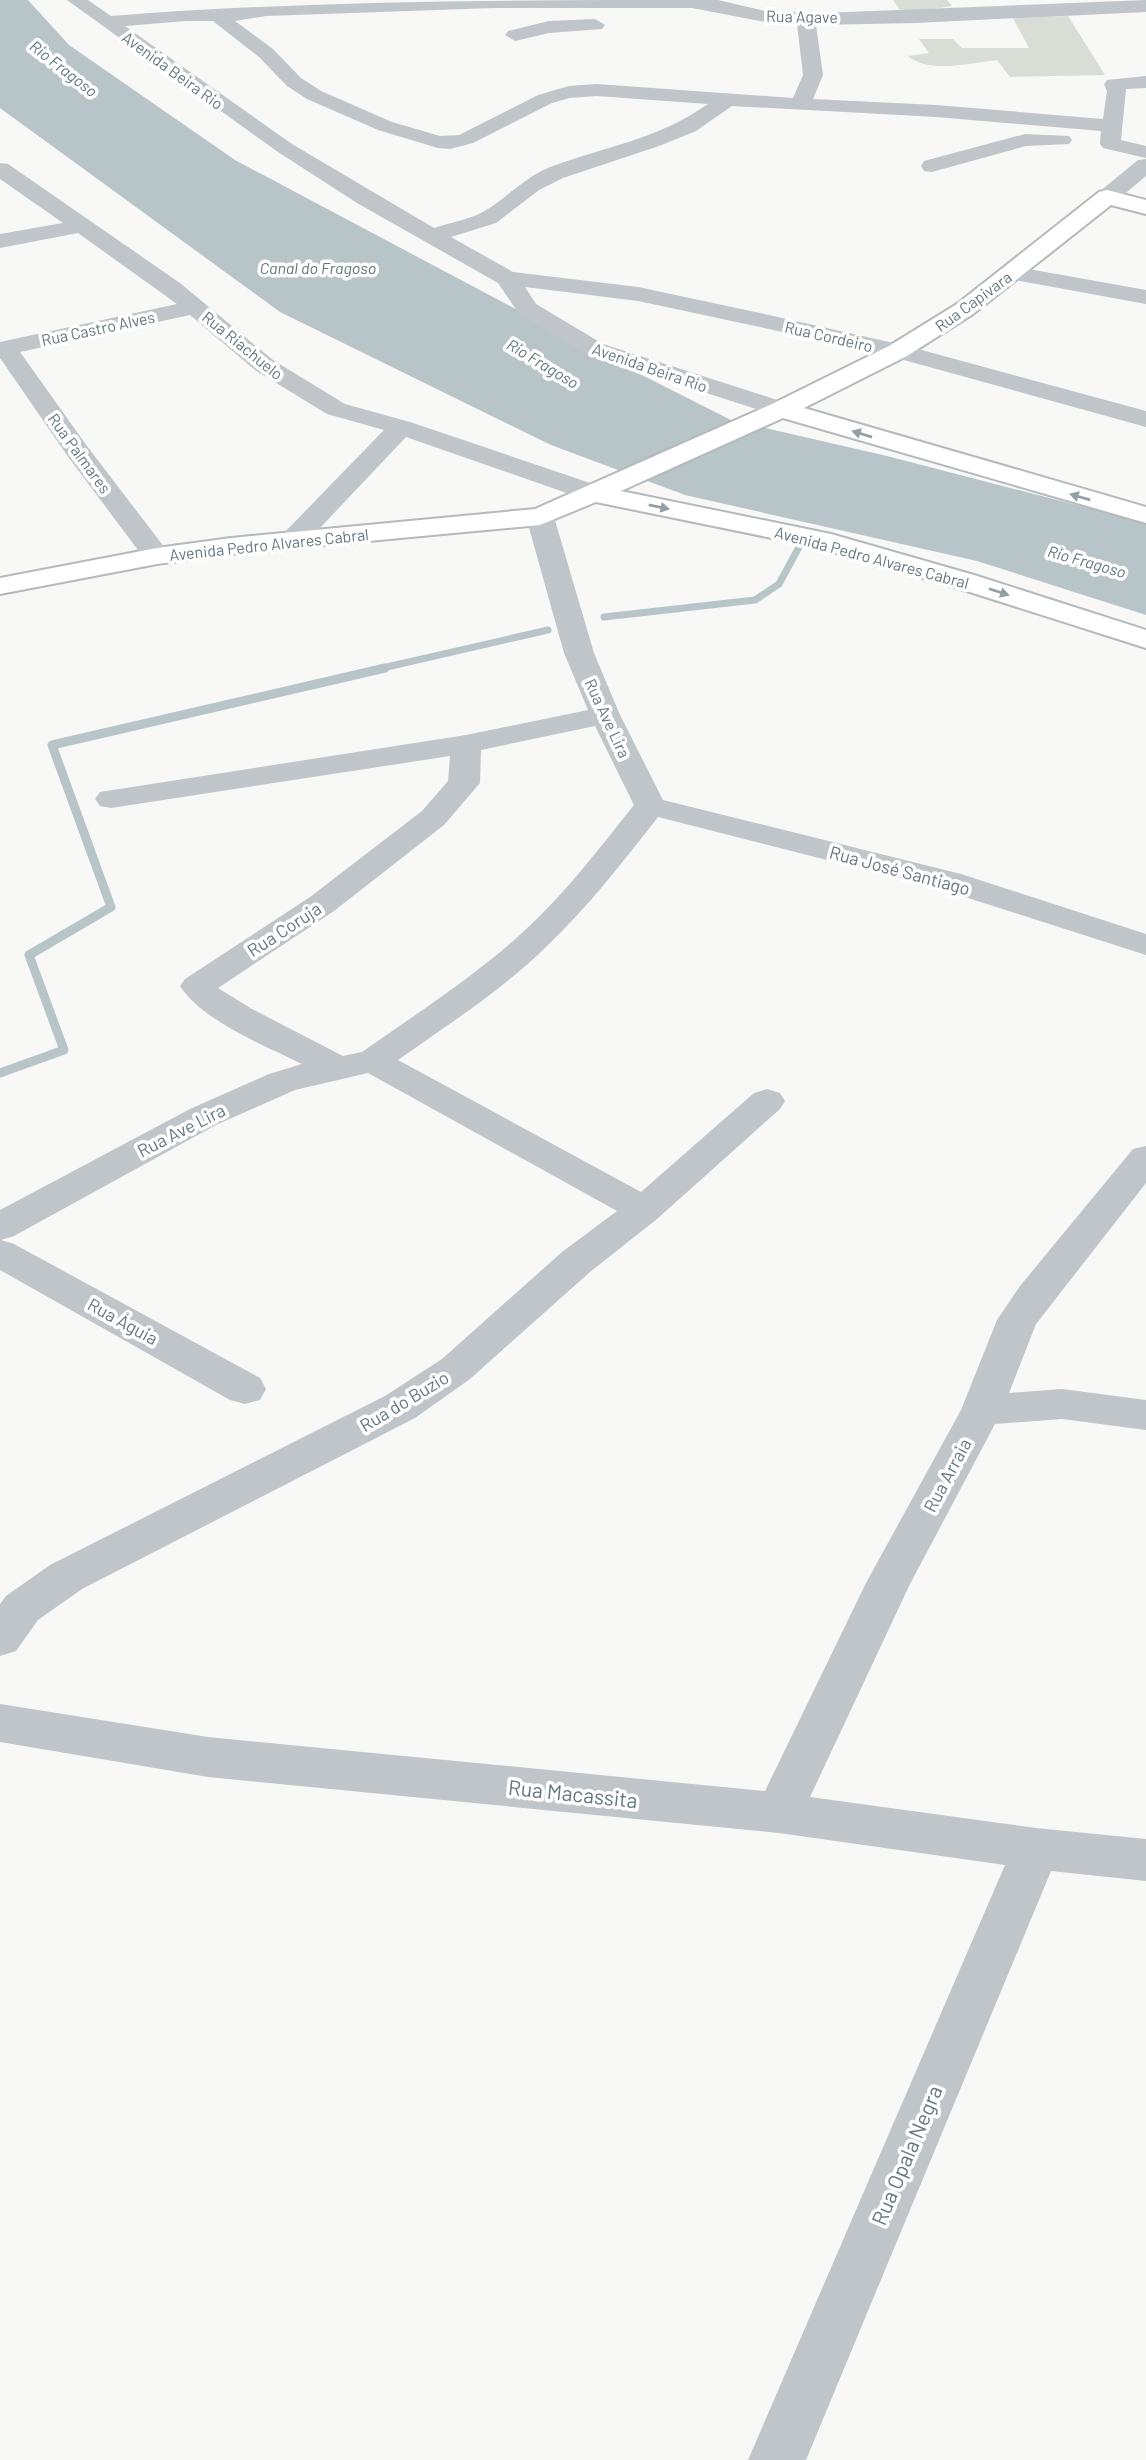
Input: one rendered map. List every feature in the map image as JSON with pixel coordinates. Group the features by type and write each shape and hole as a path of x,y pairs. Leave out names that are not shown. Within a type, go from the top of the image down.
{"main road":[{"path":"1107,197 1146,207"},
{"name":"Rua Capivara","path":"770,414 898,351 943,325 1107,197"},
{"path":"540,517 770,414"},
{"name":"Avenida Beira Rio","path":"770,414 1146,515"},
{"name":"Avenida Pedro Alvares Cabral","path":"600,489 821,540 964,581 1146,639"},
{"name":"Avenida Pedro Alvares Cabral","path":"0,586 157,556 540,517"}],"street":[{"name":"Avenida Beira Rio","path":"76,0 285,148 366,198 507,278 527,309 594,349 770,414"},
{"name":"Rua Agave","path":"107,22 348,6 618,0 707,2 762,16 796,18 974,14 1143,6"},
{"path":"229,15 223,18 224,23 266,53 295,82 314,95 385,126 430,141 454,142 482,131 537,102 581,90 936,111 1111,135 1146,152"},
{"path":"706,22 796,18 813,75 800,105"},
{"path":"515,35 549,27 614,24"},
{"path":"1111,135 1117,91 1114,84 1146,82"},
{"path":"434,235 488,218 531,185 555,173 652,142 689,127 727,100"},
{"path":"932,166 1025,140 1111,135"},
{"name":"Rua Capivara","path":"1107,197 1146,165"},
{"name":"Rua Riachuelo","path":"0,169 197,307 264,365 337,409 600,489"},
{"path":"0,241 82,226"},
{"path":"1012,273 1146,297"},
{"name":"Rua Cordeiro","path":"507,278 638,294 898,351 1146,419"},
{"name":"Rua Castro Alves","path":"2,349 197,307"},
{"name":"Rua Palmares","path":"2,349 157,556"},
{"path":"292,541 401,427"},
{"name":"Rua Ave Lira","path":"0,1227 202,1117 282,1082 357,1065 475,989 533,940 582,892 650,806 605,715 569,625 540,517"},
{"path":"111,799 466,744 605,715"},
{"name":"Rua Coruja","path":"357,1065 241,1017 201,992 197,986 322,904 433,818 464,783 466,744"},
{"name":"Rua José Santiago","path":"650,806 949,881 1146,945"},
{"path":"357,1065 644,1210"},
{"name":"Rua do Buzio","path":"0,1638 22,1608 66,1577 411,1399 457,1369 576,1262 644,1210 767,1101"},
{"name":"Rua Arraia","path":"779,1813 888,1583 982,1410 1017,1321 1034,1296 1146,1158"},
{"name":"Rua Águia","path":"0,1253 245,1389"},
{"path":"982,1410 1062,1404 1146,1415"},
{"name":"Rua Macassita","path":"0,1723 208,1757 779,1813 1036,1849 1146,1860"},
{"name":"Rua Opala Negra","path":"777,2460 1036,1849"}],"shaded area":[{"path":"893,0 947,0 952,6 915,12 899,9"},
{"path":"1068,16 1105,75 1010,77 997,60 938,66 927,65 908,56 929,53 919,39 953,39 962,48 1029,48 1013,18"}],"water":[{"name":"Canal do Fragoso","path":"0,0 28,0 69,45 235,160 604,356 731,420 887,456 1146,523 1146,615 977,561 685,495 551,445 280,312 0,108"}],"waterway":[{"path":"604,617 755,600 779,584 799,547"},
{"path":"378,669 548,630"},
{"path":"0,1073 64,1050 29,955 111,907 52,745 385,668"}],"water label":[{"name":"Rio Fragoso","path":"64,68"},
{"name":"Rio Fragoso","path":"543,363"},
{"name":"Rio Fragoso","path":"1087,561"}]}
